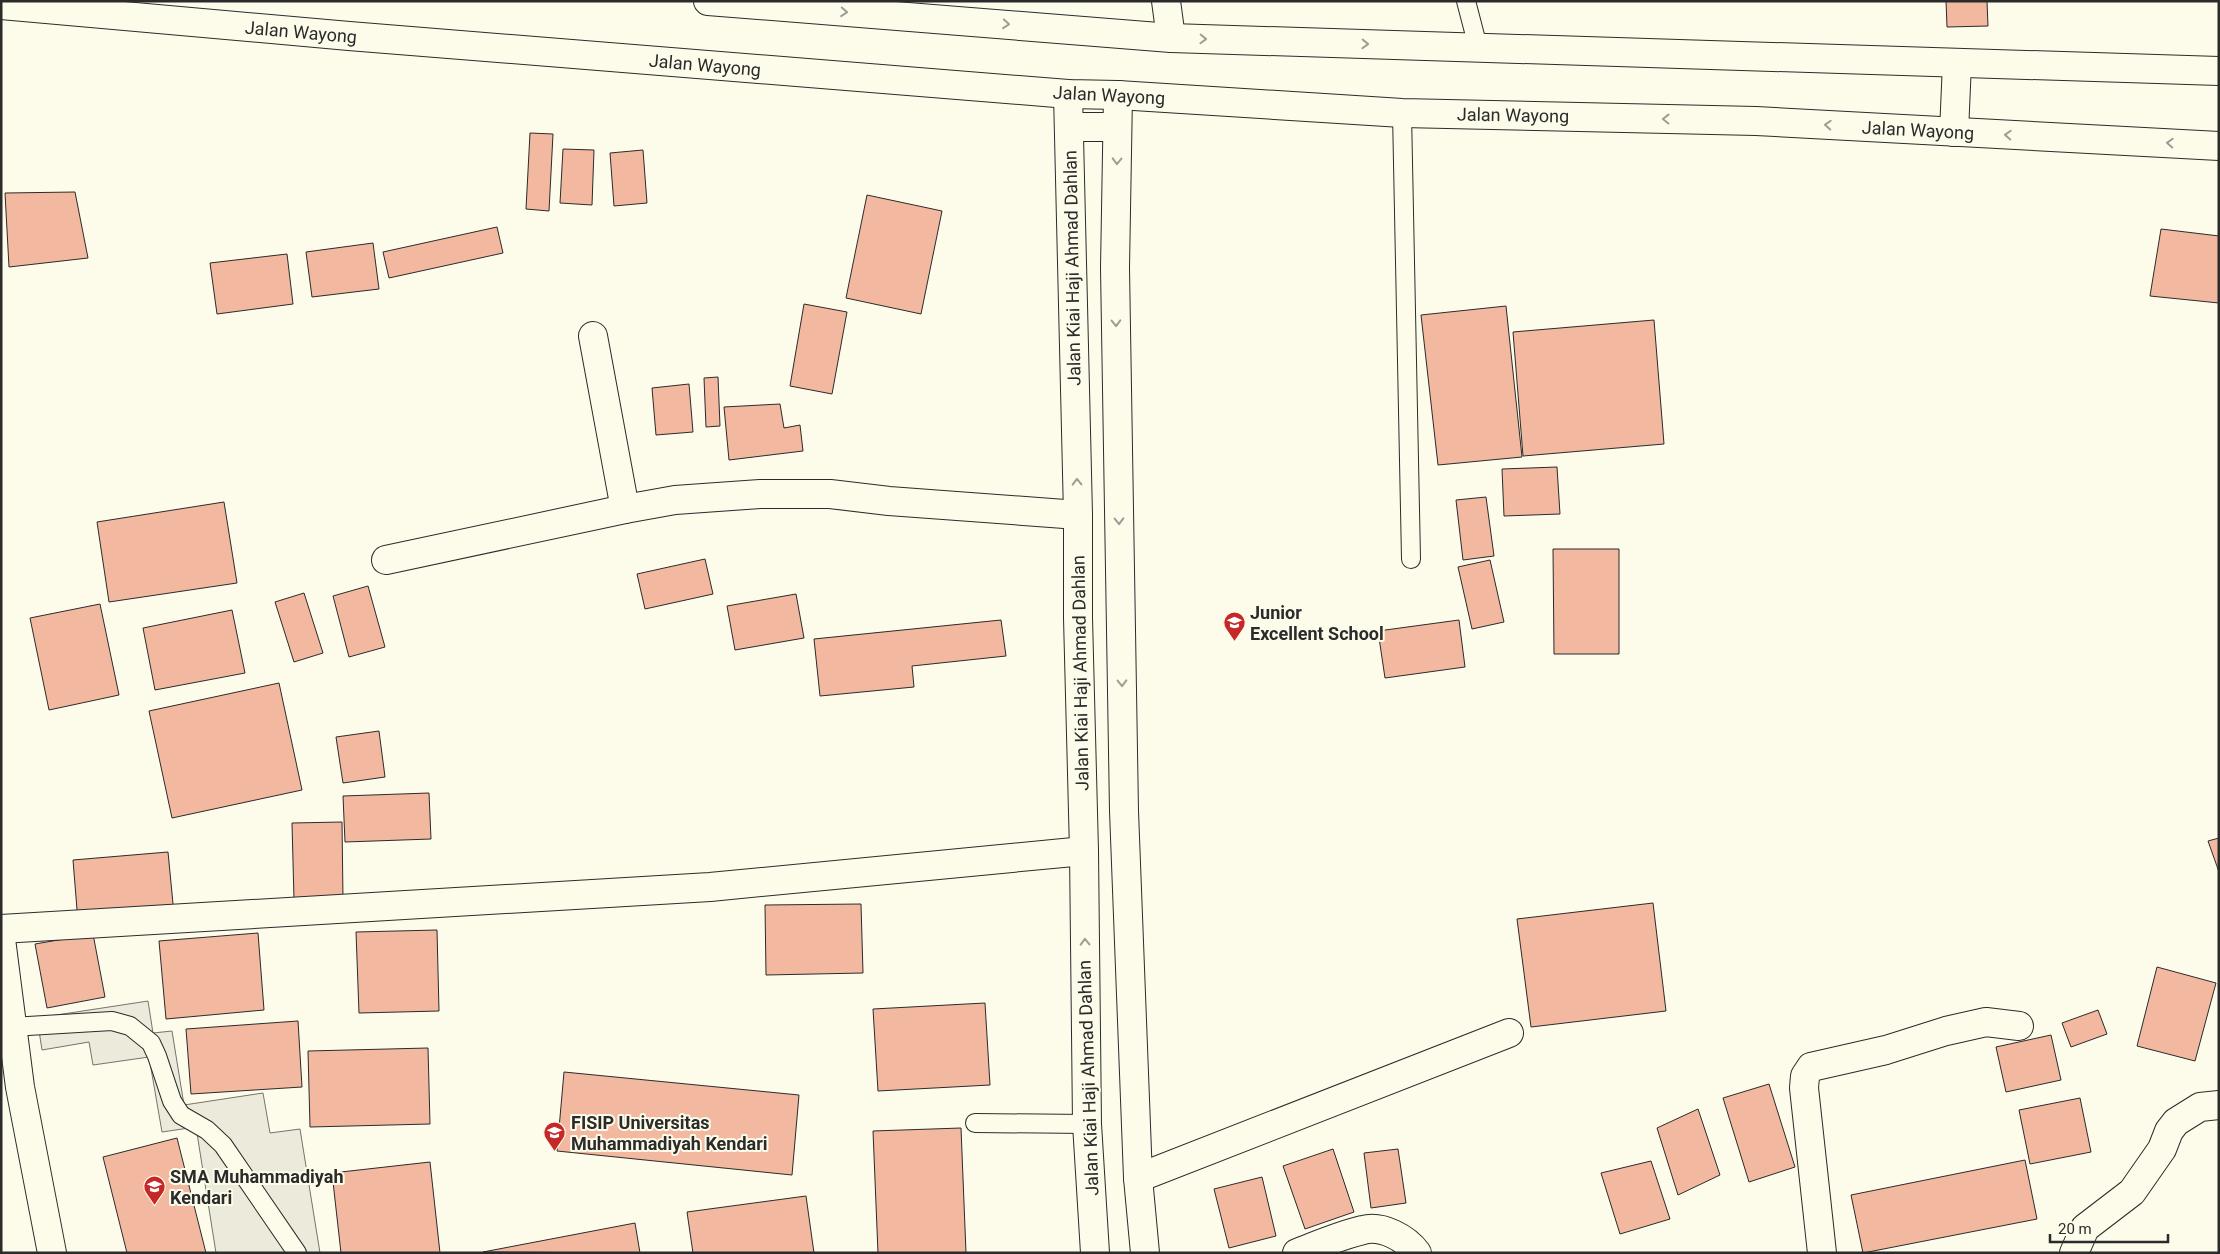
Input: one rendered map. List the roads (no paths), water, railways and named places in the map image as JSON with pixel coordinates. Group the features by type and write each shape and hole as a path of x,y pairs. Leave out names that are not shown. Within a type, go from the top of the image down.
{"main road":[{"path":"708,1 894,8 1171,38 2219,71"},
{"path":"1166,1 1171,38"},
{"name":"Jalan Wayong","path":"1,5 359,37 1068,94 1118,94 1402,112 1756,121 2219,146"},
{"path":"1954,132 1957,63"},
{"name":"Jalan Kiai Haji Ahmad Dahlan","path":"1068,94 1078,515 1078,618 1084,851 1087,1124 1095,1253"},
{"path":"1118,94 1115,268 1124,811 1138,1178 1145,1253"},
{"path":"1069,127 1118,127"},
{"path":"593,336 625,509"},
{"path":"386,560 675,500 760,494 830,494 889,501 1078,515"},
{"path":"1,929 710,887 1084,851"},
{"path":"1,939 12,1027 10,1088 52,1253"},
{"path":"1822,1253 1804,1088 1805,1076 1810,1067 1886,1050 1946,1031 1986,1022 2019,1026"},
{"path":"1138,1178 1509,1033"},
{"path":"2074,1253 2085,1228 2132,1192 2162,1150 2169,1131 2176,1122 2200,1107 2219,1105"},
{"path":"1297,1253 1365,1229 1390,1233 1411,1244 1417,1253"}],"lane":[{"path":"1466,1 1478,48"},
{"path":"1402,112 1411,559"},
{"path":"12,1027 112,1021 130,1026 151,1043 172,1101 181,1115 207,1130 223,1145 297,1253"},
{"path":"975,1123 1087,1124"}],"place":[{"name":"Junior Excellent School","path":"1234,641"},
{"name":"FISIP Universitas Muhammadiyah Kendari","path":"555,1151"},
{"name":"SMA Muhammadiyah Kendari","path":"154,1205"}]}
